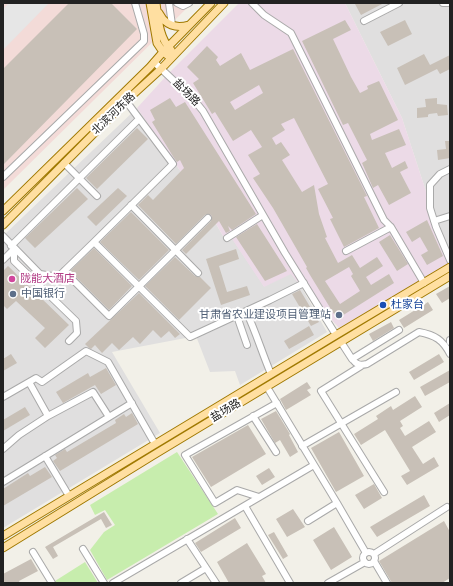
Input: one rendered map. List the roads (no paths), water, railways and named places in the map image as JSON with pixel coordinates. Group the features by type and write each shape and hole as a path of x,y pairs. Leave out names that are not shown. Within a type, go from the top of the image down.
{"main road":[{"name":"北滨河东路","path":"3,211 154,62 211,3"},
{"name":"北滨河东路","path":"3,225 126,101 161,69 224,3"},
{"path":"153,6 164,21 172,25 182,26 190,24"},
{"path":"153,6 165,49 173,56"},
{"name":"盐场路","path":"3,536 336,334 450,267"},
{"name":"盐场路","path":"3,548 450,276"}],"street":[{"path":"3,177 144,41 144,34 135,3"},
{"path":"169,3 172,25"},
{"path":"177,3 183,6 189,3"},
{"path":"252,3 264,15 291,33 384,220 391,227 424,283"},
{"path":"364,21 399,3"},
{"path":"443,3 448,3"},
{"name":"盐场路","path":"154,62 194,100 203,111 263,215 336,334"},
{"path":"3,236 13,248 40,274 58,277 173,164 126,101"},
{"path":"3,260 79,179 139,119"},
{"path":"64,163 97,196"},
{"path":"450,169 440,174 430,185 430,208 450,260"},
{"path":"131,205 198,273"},
{"path":"227,238 263,215"},
{"path":"434,221 450,216"},
{"path":"64,271 109,316 208,218"},
{"path":"346,251 391,227"},
{"path":"94,242 190,336 237,316 304,283"},
{"path":"13,248 14,262 76,321 77,333 69,341"},
{"path":"246,311 259,339 260,348 271,374"},
{"path":"237,316 247,345"},
{"path":"352,359 399,330"},
{"path":"384,492 320,391 419,332 441,340 450,354"},
{"path":"341,342 356,364 361,366"},
{"path":"3,398 36,378 42,382 86,351 108,362 155,444"},
{"path":"29,382 48,416"},
{"path":"267,387 366,553 364,556 365,562"},
{"path":"3,449 19,435 48,416 93,392 110,416"},
{"path":"302,446 396,392"},
{"path":"3,482 132,403"},
{"path":"259,497 237,490 215,503 185,455 277,403"},
{"path":"252,416 276,452"},
{"path":"45,456 69,496"},
{"path":"113,583 314,465"},
{"path":"308,521 337,503"},
{"path":"245,506 290,583"},
{"path":"366,553 370,552 374,554 447,507"},
{"path":"188,539 216,583"},
{"path":"83,549 104,583"},
{"path":"33,552 52,583"},
{"path":"374,554 374,561 387,583"},
{"path":"328,583 365,562 370,564 374,561"},
{"path":"181,583 206,568"}],"place":[{"name":"陇能大酒店","path":"12,279"},
{"name":"中国银行","path":"13,294"},
{"name":"杜家台","path":"383,305"},
{"name":"甘肃省农业建设项目管理站","path":"339,315"}]}
